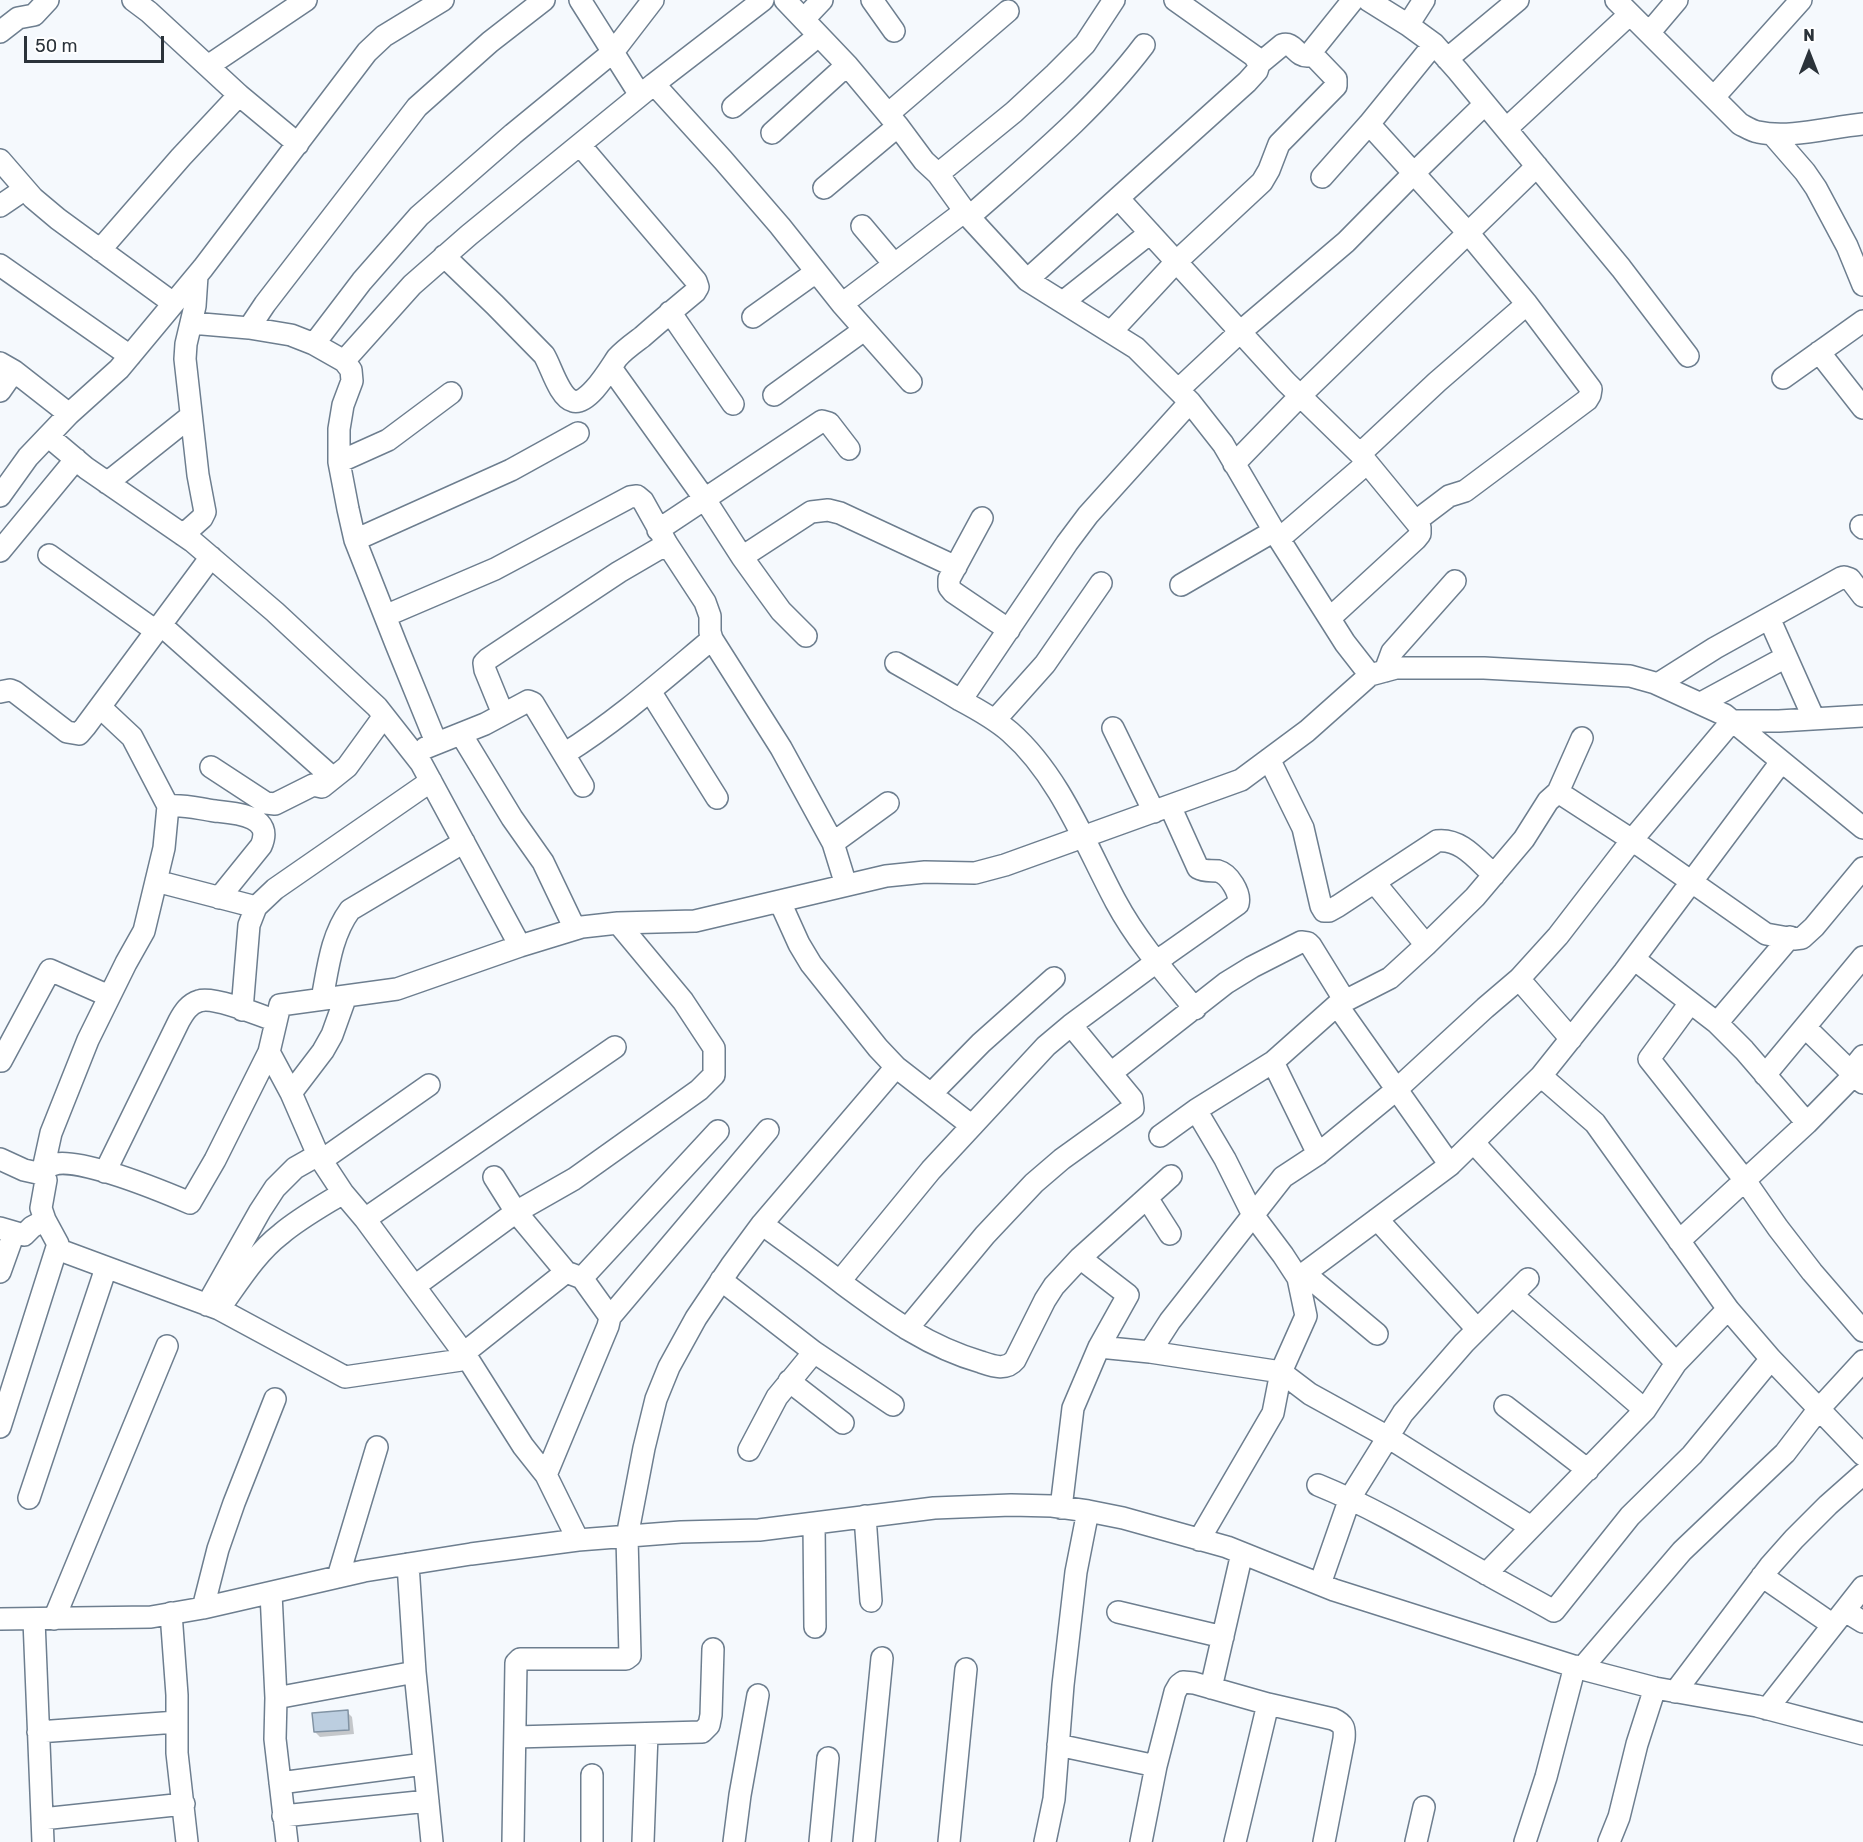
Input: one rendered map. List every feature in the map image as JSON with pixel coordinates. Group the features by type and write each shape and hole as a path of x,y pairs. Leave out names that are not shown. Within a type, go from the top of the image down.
{"street":[{"path":"0,32 18,18 34,15 48,0"},
{"path":"208,66 306,0"},
{"path":"0,496 28,457 69,414 119,369 197,276 367,52 384,36 443,0"},
{"path":"249,328 417,107 490,42 544,0"},
{"path":"580,0 613,52 647,90 723,160 864,330 911,382"},
{"path":"314,344 362,280 419,216 513,134 613,52 652,0"},
{"path":"344,361 412,285 444,256 647,90 763,0"},
{"path":"785,0 847,65 924,161 938,174 967,214 1027,280 1136,348 1184,396 1223,444 1276,535 1345,643 1378,673"},
{"path":"804,19 822,0"},
{"path":"872,0 894,31"},
{"path":"938,174 1014,112 1055,74 1084,44 1114,0"},
{"path":"1175,0 1254,57 1259,64"},
{"path":"1027,280 1247,82 1257,71 1259,64 1282,45 1290,45 1303,56 1311,53 1353,0"},
{"path":"1368,0 1408,25 1441,51 1621,268 1688,356"},
{"path":"1408,25 1424,0"},
{"path":"1322,177 1369,124 1441,51 1518,0"},
{"path":"1649,33 1677,0"},
{"path":"1713,97 1801,0"},
{"path":"143,3 239,95 298,144"},
{"path":"1506,129 1623,7 1740,124 1755,132 1772,134 1863,124"},
{"path":"824,188 1008,11"},
{"path":"733,106 818,36"},
{"path":"842,304 894,264 967,214 1072,124 1122,75 1144,45"},
{"path":"1111,332 1176,262 1262,182 1279,144 1336,86 1336,79 1311,53"},
{"path":"772,134 847,65"},
{"path":"100,250 239,95"},
{"path":"961,700 1088,515 1184,396 1240,332 1346,242 1485,104"},
{"path":"1369,124 1469,234 1527,304 1590,386 1591,392 1589,397 1465,491 1449,496 1416,521"},
{"path":"1772,134 1805,172 1855,248 1862,282"},
{"path":"444,256 544,355 555,380 570,401 580,400 598,385 620,355 698,287 696,280 580,145"},
{"path":"0,160 33,198 58,219 173,303"},
{"path":"1234,464 1300,396 1537,166"},
{"path":"0,206 25,189"},
{"path":"1118,198 1300,396 1363,459 1421,529 1416,539 1330,618"},
{"path":"862,226 894,264"},
{"path":"1063,302 1150,233"},
{"path":"0,265 130,356"},
{"path":"753,317 816,272"},
{"path":"183,535 202,518 205,512 198,476 185,359 195,306 197,276"},
{"path":"1181,585 1276,535 1363,459 1437,382 1527,304"},
{"path":"670,312 733,404"},
{"path":"1783,378 1863,321"},
{"path":"191,323 249,328 291,335 314,344 344,361 351,370 350,388 343,405 339,429 339,462 355,540 436,742"},
{"path":"774,395 864,330"},
{"path":"1819,352 1863,408"},
{"path":"0,391 7,367 69,414"},
{"path":"611,368 781,611 806,636"},
{"path":"339,462 388,440 451,393"},
{"path":"107,483 191,416"},
{"path":"503,714 485,669 484,663 488,659 618,572 662,537 704,498 822,421 829,423 849,449"},
{"path":"355,540 511,470 578,434"},
{"path":"48,436 107,483 211,557 275,612 377,707 413,753 431,781 520,946"},
{"path":"0,551 76,459"},
{"path":"385,616 495,569 630,497 637,496 705,602 710,616 712,639 781,748 833,843 846,885"},
{"path":"742,557 811,512 828,510 840,513 956,567"},
{"path":"982,518 949,579 950,590 1009,630"},
{"path":"49,555 158,628 333,778"},
{"path":"0,692 10,690 15,692 67,732 78,734 86,727 211,557"},
{"path":"1658,684 1715,648 1844,577 1850,579 1863,596"},
{"path":"42,1174 50,1165 67,1163 137,1180 190,1203 215,1161 269,1052 280,1005 398,989 575,929 618,924 695,921 886,876 925,872 975,873 1005,865 1240,780 1307,731 1378,673 1392,652 1455,580"},
{"path":"995,720 1045,664 1101,583"},
{"path":"1768,618 1814,719"},
{"path":"564,754 589,738 650,691 712,639"},
{"path":"1701,704 1786,657"},
{"path":"896,663 995,720 1019,741 1052,781 1084,837 1117,903 1156,962 1195,1009"},
{"path":"1378,673 1396,668 1484,668 1630,676 1658,684 1725,715 1863,828"},
{"path":"650,691 717,798"},
{"path":"413,753 460,734 524,702 530,702 584,786"},
{"path":"42,1174 51,1133 88,1040 144,931 164,848 168,806 132,736 100,707"},
{"path":"211,766 266,803 272,804 313,785 322,787 355,757 384,716"},
{"path":"1150,1352 1170,1321 1282,1177 1318,1154 1396,1090 1520,979 1732,721 1863,716"},
{"path":"840,1281 931,1170 1046,1046 1239,901 1239,895 1224,874 1198,868 1113,728"},
{"path":"460,734 512,818 543,862 575,929"},
{"path":"1160,1136 1196,1110 1273,1062 1341,1003 1390,978 1426,945 1475,897 1524,838 1548,801 1557,792 1582,738"},
{"path":"1269,759 1303,828 1324,911 1329,911 1375,883 1437,841 1453,842 1494,875"},
{"path":"1301,1276 1450,1165 1541,1076 1634,959 1780,762"},
{"path":"242,1010 249,925 256,907 275,889 431,781"},
{"path":"1557,792 1632,840 1766,934 1794,939 1802,938 1814,927 1863,868"},
{"path":"833,843 888,803"},
{"path":"168,806 186,805 239,814 256,821 262,829 261,846 219,898"},
{"path":"1839,810 1863,807"},
{"path":"322,999 333,944 350,910 464,842"},
{"path":"156,881 256,907"},
{"path":"1375,883 1426,945"},
{"path":"780,902 811,964 878,1048 896,1067 972,1126"},
{"path":"415,1286 516,1212 574,1179 699,1090 714,1075 714,1048 683,1001 618,924"},
{"path":"1717,1023 1790,937"},
{"path":"1111,1073 1226,983 1305,942 1311,946 1341,1003 1396,1090 1450,1165"},
{"path":"1765,1075 1863,957"},
{"path":"1634,959 1717,1023 1744,1050 1807,1123"},
{"path":"0,1061 50,970 109,996"},
{"path":"931,1094 981,1043 1054,978"},
{"path":"1520,979 1571,1039"},
{"path":"291,1092 327,1043 346,996"},
{"path":"105,1172 185,1011 205,999 276,1020"},
{"path":"1690,1003 1649,1059 1744,1179 1812,1272 1863,1331"},
{"path":"907,1329 985,1235 1034,1183 1062,1159 1134,1108 1132,1099 1071,1025"},
{"path":"1679,1241 1807,1123 1858,1072 1805,1027"},
{"path":"365,1219 615,1047"},
{"path":"269,1052 291,1092 320,1157 343,1193 365,1219 466,1356 523,1446 546,1475 578,1540"},
{"path":"1273,1062 1318,1154"},
{"path":"513,1842 515,1668 518,1661 524,1659 622,1659 630,1656 627,1536 656,1399 669,1367 696,1318 762,1224 896,1067"},
{"path":"1541,1076 1595,1123 1728,1309 1770,1359 1863,1455"},
{"path":"213,1307 260,1210 274,1188 295,1168 320,1157 429,1085"},
{"path":"1196,1110 1225,1159 1253,1215 1301,1276 1377,1334"},
{"path":"546,1475 609,1326 610,1317 768,1130"},
{"path":"57,1249 213,1307 345,1377 466,1356 574,1275 718,1131"},
{"path":"1474,1143 1676,1363"},
{"path":"0,1159 24,1170 42,1174 46,1180 41,1208 58,1244 0,1427"},
{"path":"762,1224 891,1320 931,1344 963,1357 995,1366 1007,1366 1015,1360 1044,1300 1054,1286 1080,1258 1171,1176"},
{"path":"494,1178 516,1212 610,1317"},
{"path":"213,1307 281,1233 343,1193"},
{"path":"1147,1198 1170,1234"},
{"path":"1377,1219 1478,1329"},
{"path":"0,1272 7,1231 24,1235 32,1227 45,1220"},
{"path":"1061,1508 1073,1408 1099,1347 1128,1295 1080,1258"},
{"path":"29,1498 106,1268"},
{"path":"1199,1540 1273,1413 1281,1371 1306,1316 1301,1276"},
{"path":"1320,1584 1350,1498 1403,1413 1478,1329 1528,1279"},
{"path":"721,1280 814,1352 893,1405"},
{"path":"1512,1295 1645,1410"},
{"path":"1486,1574 1645,1410 1676,1363 1728,1309"},
{"path":"43,1842 38,1732 44,1619 167,1346"},
{"path":"1099,1347 1281,1371 1310,1394 1388,1437 1531,1527"},
{"path":"749,1450 769,1410 789,1381 814,1352"},
{"path":"1318,1485 1350,1498 1427,1538 1486,1574 1554,1611 1630,1516 1692,1455 1770,1359"},
{"path":"1525,1842 1579,1667 1682,1551 1785,1453 1818,1410 1863,1361"},
{"path":"789,1381 843,1423"},
{"path":"202,1608 218,1549 234,1503 275,1399"},
{"path":"1505,1406 1588,1470"},
{"path":"338,1577 377,1447"},
{"path":"1610,1842 1619,1817 1637,1743 1665,1690 1794,1539 1827,1505 1863,1474"},
{"path":"0,1619 151,1617 408,1564 578,1540 681,1532 759,1530 934,1508 1011,1505 1061,1508 1088,1510 1227,1547 1320,1584 1579,1667 1665,1690 1767,1709 1863,1734"},
{"path":"1045,1842 1054,1798 1076,1572 1088,1510"},
{"path":"865,1516 871,1601"},
{"path":"814,1523 815,1627"},
{"path":"1211,1688 1242,1553"},
{"path":"408,1564 415,1672 432,1842"},
{"path":"1762,1576 1839,1618 1863,1622"},
{"path":"1767,1709 1863,1587"},
{"path":"271,1593 276,1698 275,1738 287,1842"},
{"path":"1118,1612 1223,1637"},
{"path":"171,1613 177,1753 187,1842"},
{"path":"514,1737 697,1733 706,1729 711,1715 713,1649"},
{"path":"864,1842 882,1658"},
{"path":"949,1842 966,1669"},
{"path":"276,1698 415,1672"},
{"path":"1141,1842 1156,1766 1179,1684 1187,1682 1333,1719 1343,1724 1345,1728 1323,1842"},
{"path":"734,1842 758,1695"},
{"path":"1235,1842 1268,1704"},
{"path":"38,1732 177,1722"},
{"path":"643,1842 647,1734"},
{"path":"1058,1745 1156,1766"},
{"path":"820,1842 828,1758"},
{"path":"280,1783 424,1764"},
{"path":"592,1775 592,1842"},
{"path":"283,1816 428,1801"},
{"path":"42,1819 184,1804"},
{"path":"1416,1842 1424,1807"}],"building":[{"path":"348,1710 349,1730 314,1732 312,1713"}]}
